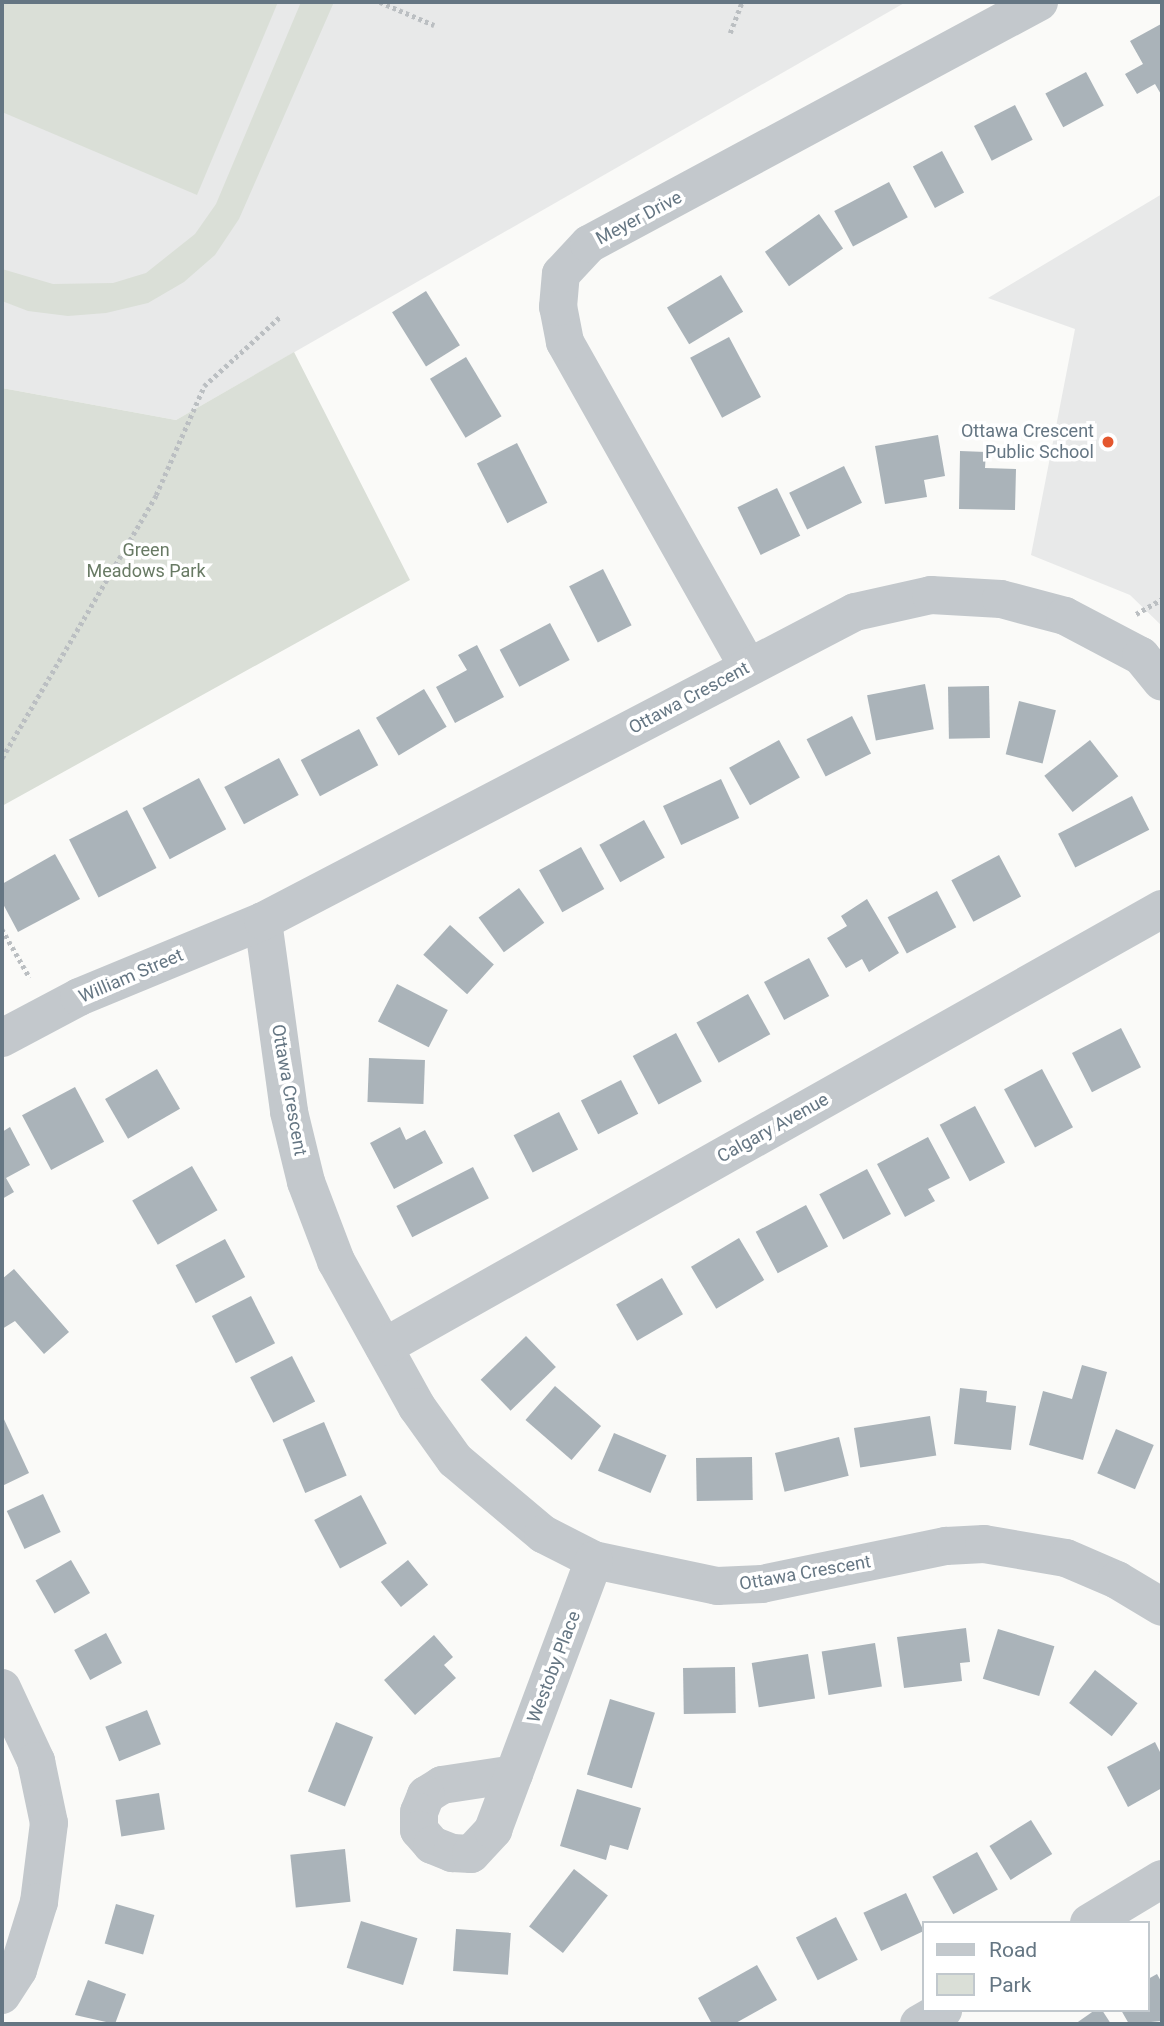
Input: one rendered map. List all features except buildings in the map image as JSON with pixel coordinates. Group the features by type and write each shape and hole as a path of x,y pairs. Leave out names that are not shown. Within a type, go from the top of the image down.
{"street":[{"name":"Meyer Drive","path":"748,667 565,342 558,307 561,274 589,244 1039,2"},
{"name":"Ottawa Crescent","path":"1162,682 1141,656 1065,616 1001,599 931,595 855,612 264,921 289,1112 306,1182 336,1261 417,1407 456,1460 542,1534 594,1560 656,1577 717,1586 762,1584 946,1546 984,1544 1066,1558 1117,1580 1162,1607"},
{"name":"Calgary Avenue","path":"384,1347 1162,909"},
{"name":"William Street","path":"2,1038 79,997 264,921"},
{"name":"Westoby Place","path":"514,1774 594,1560"},
{"path":"2,1688 36,1761 49,1823 39,1902 18,1970 2,1995"},
{"path":"1092,1921 1162,1879"},
{"path":"919,2024 940,2012"}],"path":[{"path":"380,2 434,24"},
{"path":"730,33 743,2"},
{"path":"2,758 156,495 204,386 281,316"},
{"path":"2,929 30,978"}],"shaded area":[{"path":"2,2 906,2 176,420 2,388"},
{"name":"Ottawa Crescent Public School","path":"1162,194 1162,626 1130,595 1031,555 1075,329 988,298"}],"green space":[{"path":"2,2 278,2 197,195 2,112"},
{"path":"301,2 334,2 239,219 215,255 184,282 148,303 106,313 68,316 28,311 2,301 2,269 53,284 113,283 146,273 195,234 216,204"},
{"name":"Green Meadows Park","path":"294,352 410,580 2,806 2,388 176,420"}],"place":[{"name":"Ottawa Crescent Public School","path":"1108,442"}]}
